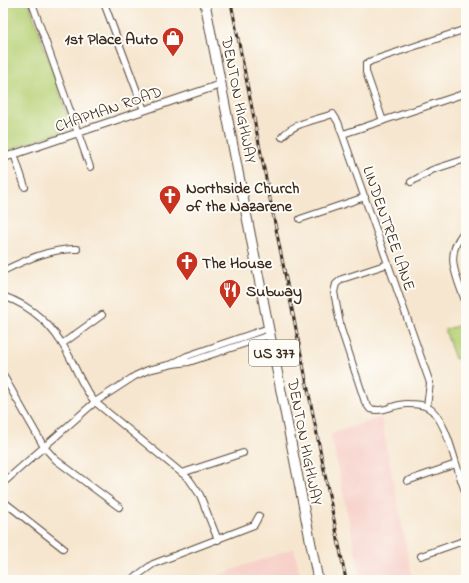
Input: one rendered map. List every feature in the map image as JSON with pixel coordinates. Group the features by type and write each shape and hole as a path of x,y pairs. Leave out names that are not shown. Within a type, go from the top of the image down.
{"main road":[{"name":"DENTON HIGHWAY","path":"205,3 318,580"}],"street":[{"path":"32,3 79,132 90,167"},
{"path":"104,3 144,110"},
{"path":"383,121 366,72 366,64 466,29"},
{"name":"CHAPMAN ROAD","path":"3,158 222,84"},
{"path":"342,134 466,93"},
{"name":"LINDENTREE LANE","path":"282,137 287,131 296,126 333,114 338,122 430,382 427,407"},
{"path":"14,154 25,187"},
{"path":"411,182 432,170 466,159"},
{"path":"300,219 365,197"},
{"path":"466,230 459,238 452,254 453,264 466,303"},
{"path":"3,271 62,249 77,249"},
{"path":"388,264 342,279 336,284 334,292 341,329 365,402 370,409 379,411 398,405 407,404 427,407 438,417 466,493"},
{"path":"3,296 22,304 41,318 62,344 84,386 95,402 182,473 200,495 218,540"},
{"path":"62,344 102,315"},
{"path":"173,364 187,356 217,345 269,332"},
{"path":"3,483 95,402 135,376 148,370 189,362 220,352 269,332"},
{"path":"217,345 220,352"},
{"path":"3,375 44,447 56,460 119,507"},
{"path":"182,473 243,453"},
{"path":"406,481 456,464"},
{"path":"3,501 63,548"},
{"path":"131,580 153,564 254,526 259,516"},
{"path":"421,556 466,540"}],"shaded area":[{"path":"381,417 413,580 361,580 331,434"},
{"path":"294,548 301,580 204,580"}],"green space":[{"path":"3,3 29,3 72,128 3,152"},
{"path":"466,323 466,355 455,359 445,330"}],"railway":[{"path":"231,3 346,580"}],"place":[{"name":"1st Place Auto","path":"173,58"},
{"name":"Northside Church of the Nazarene","path":"170,216"},
{"name":"The House","path":"187,282"},
{"name":"Subway","path":"230,310"}]}
